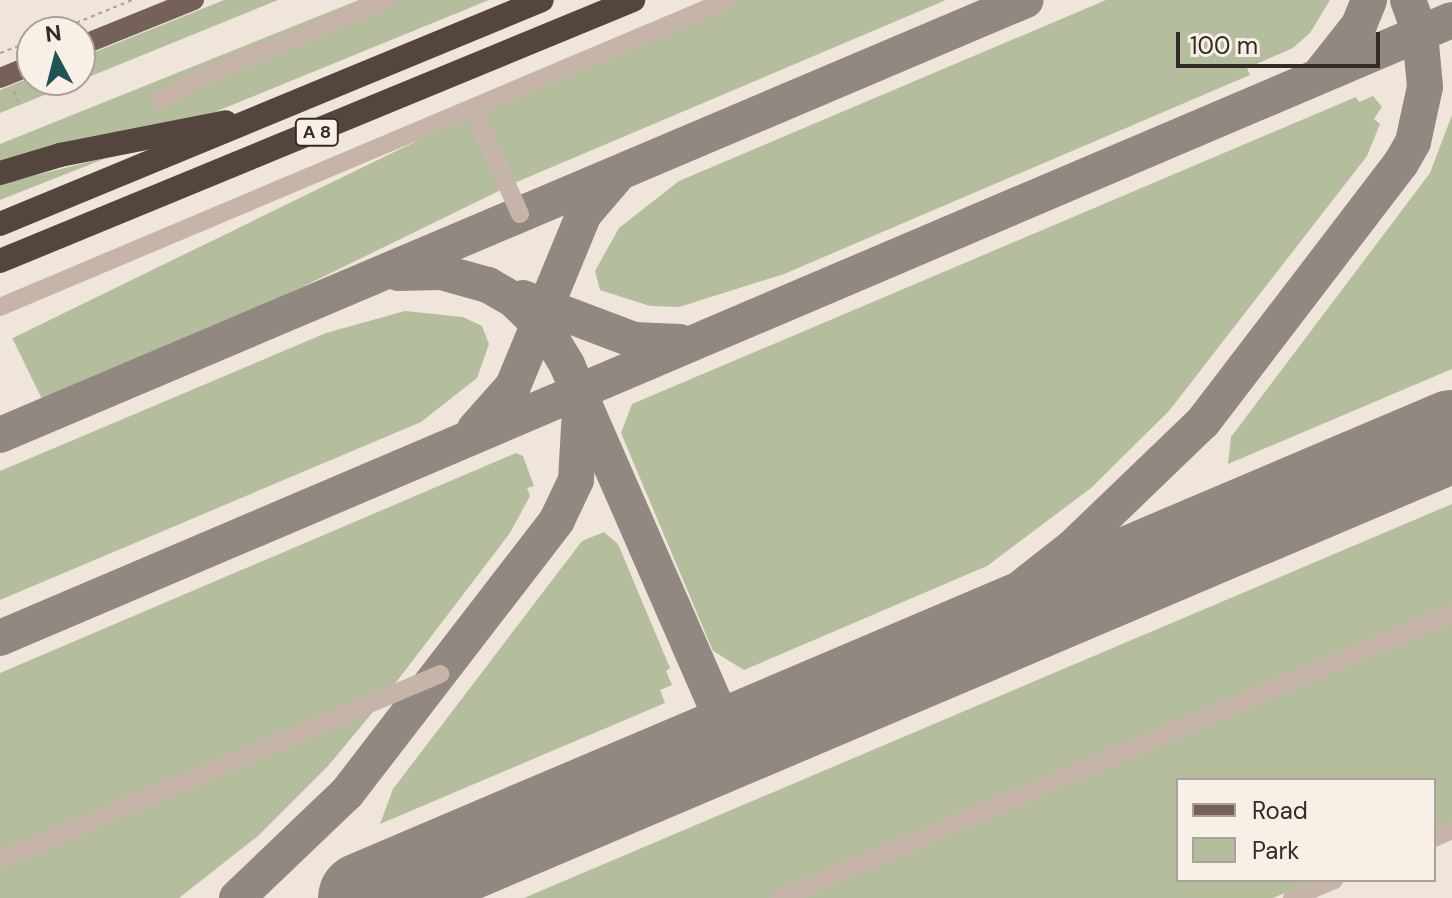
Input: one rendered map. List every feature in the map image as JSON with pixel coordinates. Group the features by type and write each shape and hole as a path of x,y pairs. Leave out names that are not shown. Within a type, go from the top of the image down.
{"highway":[{"name":"A 8","path":"0,224 542,0"},
{"name":"A 8","path":"0,261 633,0"},
{"path":"0,173 71,152 264,117"}],"main road":[{"path":"96,40 194,0"}],"lane":[{"path":"160,101 193,81 387,0"},
{"path":"0,307 727,0"},
{"path":"473,108 520,214"},
{"path":"780,898 1452,613"},
{"path":"0,860 440,674"},
{"path":"1292,898 1329,882"}],"path":[{"path":"93,16 132,0"}],"green space":[{"path":"224,0 278,0 96,74 96,52"},
{"path":"359,0 489,0 215,112 0,165 0,144"},
{"path":"735,0 946,0 512,184 484,113 487,108"},
{"path":"1106,0 1330,0 1310,33 1293,48 1247,68 1250,75 784,274 679,307 650,306 600,290 595,271 619,228 679,181"},
{"path":"16,84 16,96 42,96 0,113 0,90"},
{"path":"1373,96 1382,107 1374,119 1380,124 1367,156 1169,411 1091,488 987,566 744,670 713,651 621,433 632,404 1356,97 1359,102"},
{"path":"1452,115 1452,369 1228,464 1231,437 1430,173"},
{"path":"468,116 504,189 48,411 12,338"},
{"path":"109,157 0,200 0,184"},
{"path":"405,311 463,317 482,326 489,344 477,378 421,422 0,600 0,471 326,333"},
{"path":"516,453 523,456 534,486 527,488 530,496 510,533 391,689 0,855 0,673"},
{"path":"1452,504 1452,610 773,898 524,898"},
{"path":"604,532 618,544 670,668 666,671 672,685 660,690 665,703 380,824 393,789 582,541"},
{"path":"1452,616 1452,822 1436,829 1436,778 1176,778 1176,882 1310,882 1273,898 788,898"},
{"path":"383,700 328,766 258,836 179,898 0,898 0,863"}],"taxiway":[{"path":"0,435 1026,0"},
{"path":"1322,72 1359,25 1369,0"},
{"path":"933,657 1074,546 1203,422 1401,163 1413,142 1425,87 1420,33 1408,0"},
{"path":"0,638 1452,20"},
{"path":"475,429 513,386 584,214 615,178"},
{"path":"398,273 441,272 488,285 514,300 548,333 567,365 732,742"},
{"path":"523,298 634,340 680,342"},
{"path":"237,898 347,793 557,520 576,480 580,411"}],"runway":[{"path":"364,898 1452,436"}]}
